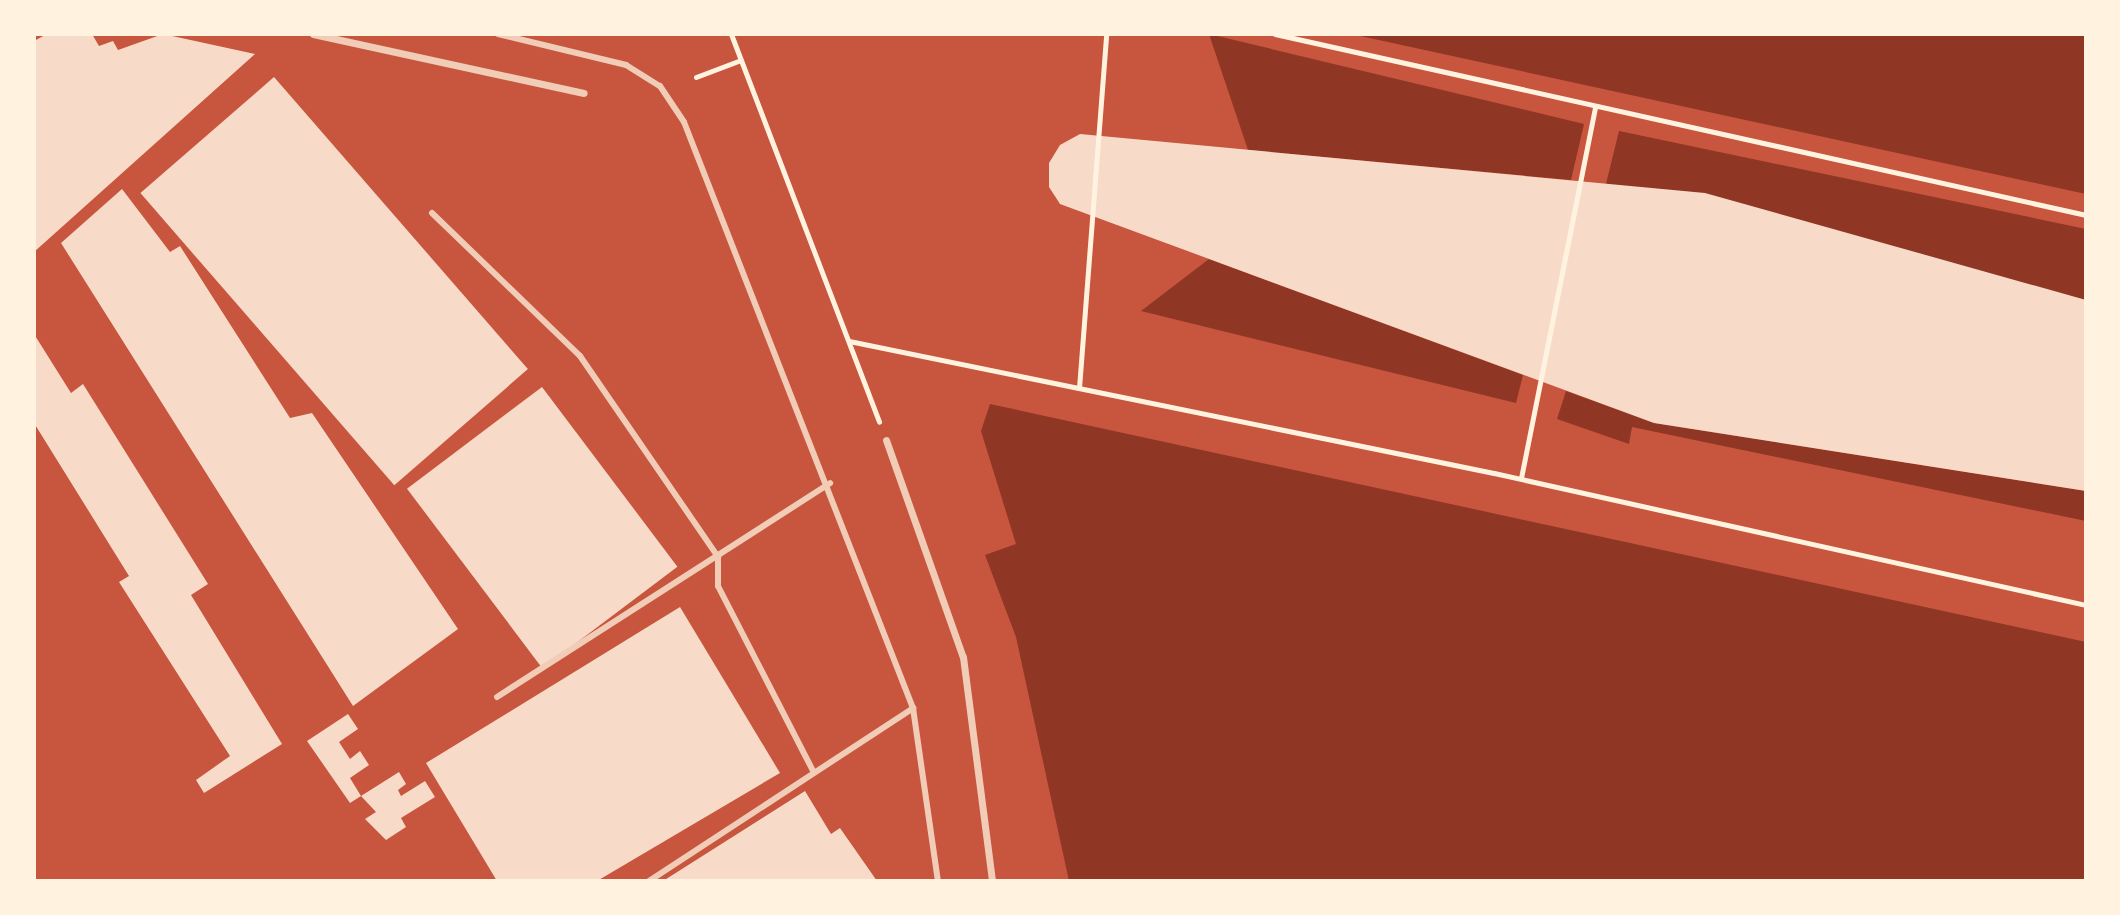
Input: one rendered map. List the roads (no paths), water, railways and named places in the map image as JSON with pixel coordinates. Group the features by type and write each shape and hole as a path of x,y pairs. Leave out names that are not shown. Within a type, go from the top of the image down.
{"street":[{"path":"313,34 584,93"},
{"path":"886,440 963,657 992,881"}],"lane":[{"path":"498,34 626,65 660,86 684,122 830,483 913,708 938,881"},
{"path":"432,213 580,356 718,557 718,586 813,771"},
{"path":"497,697 830,483"},
{"path":"649,881 913,708"}]}
